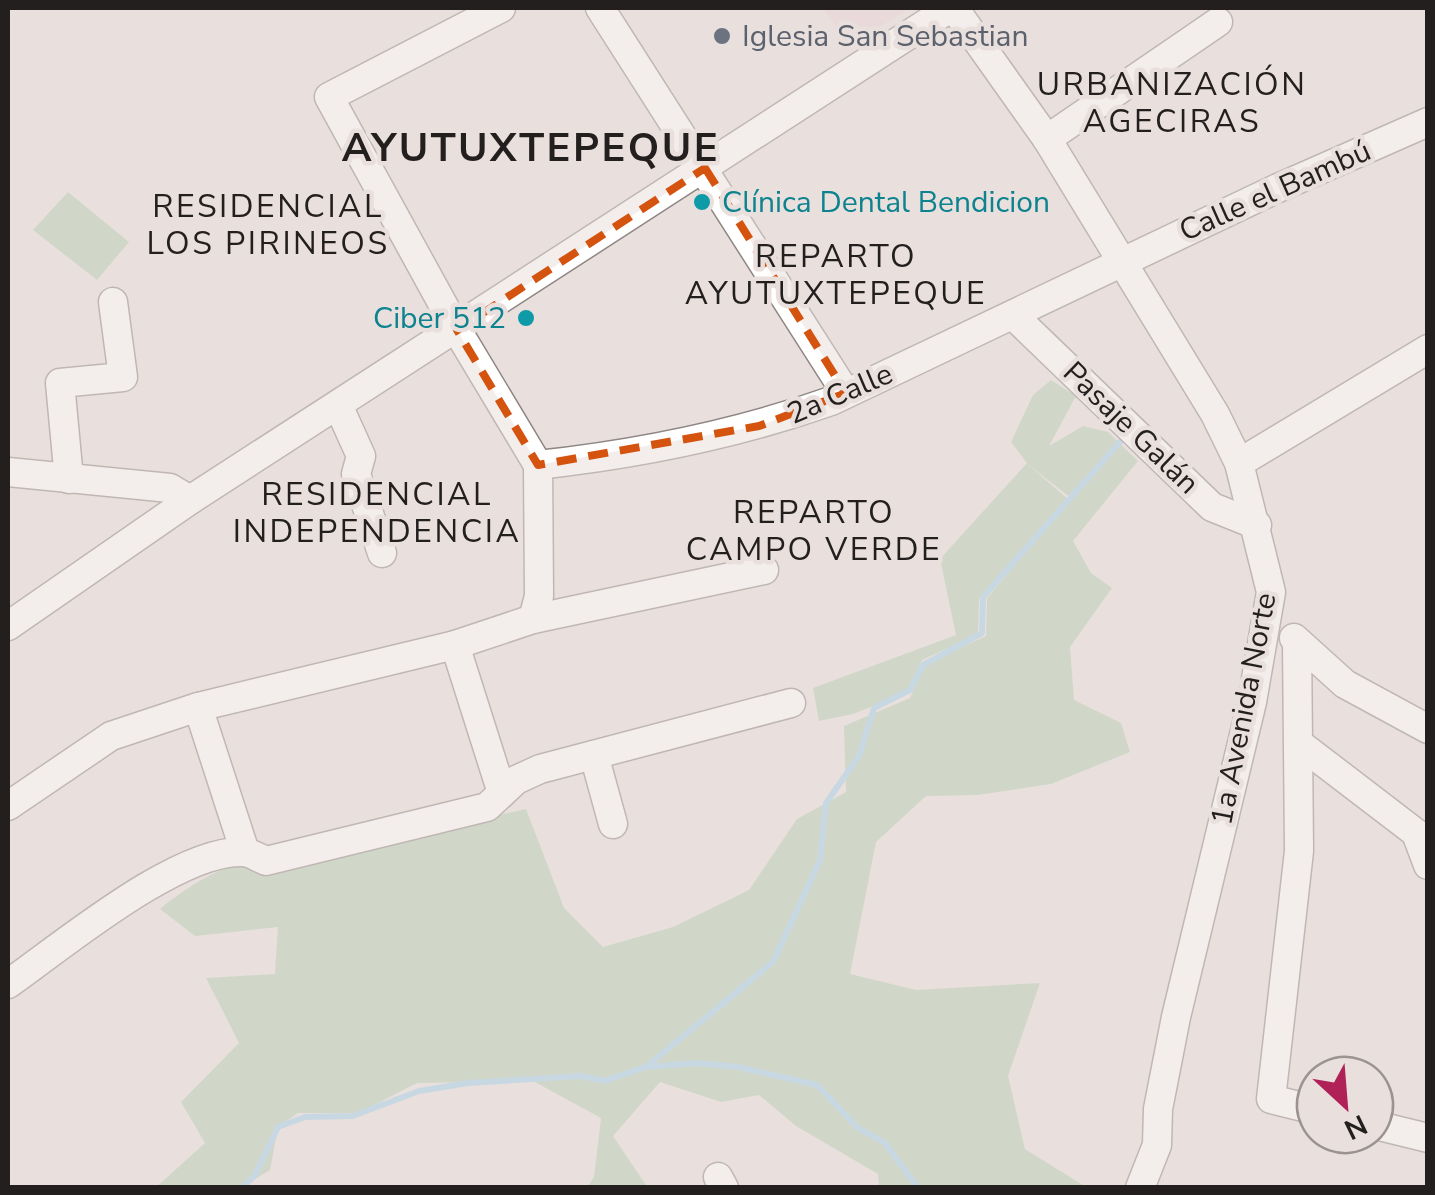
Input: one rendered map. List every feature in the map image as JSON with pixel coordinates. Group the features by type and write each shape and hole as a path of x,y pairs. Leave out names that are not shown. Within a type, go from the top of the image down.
{"street":[{"path":"501,8 329,97 457,330 538,465 539,596 533,620"},
{"path":"600,8 846,393"},
{"path":"8,626 190,500 952,8"},
{"name":"1a Avenida Norte","path":"952,8 1047,139 1184,360 1239,463 1271,592 1252,702 1176,1017 1158,1109 1157,1145 1140,1188"},
{"path":"1047,139 1218,22"},
{"name":"Calle el Bambú","path":"1123,260 1428,122"},
{"name":"2a Calle","path":"538,465 624,456 759,426 846,393 1014,316 1123,260"},
{"path":"69,478 60,384 123,376 113,302"},
{"name":"Pasaje Galán","path":"1014,316 1212,507 1257,525"},
{"path":"1239,463 1428,348"},
{"path":"338,405 361,456 356,474 382,553"},
{"path":"8,472 170,488 190,500"},
{"path":"8,806 110,736 198,707 455,645 533,620 764,570"},
{"path":"1271,592 1297,642 1345,684 1428,728"},
{"path":"1295,1105 1271,1099 1300,852 1297,642"},
{"path":"455,645 502,794"},
{"path":"8,984 146,888 202,860 245,852 266,861 487,808 516,780 540,769 792,703"},
{"path":"198,707 245,852"},
{"path":"1300,745 1416,834 1428,865"},
{"path":"594,755 613,824"},
{"path":"1395,1129 1428,1138"}],"highlighted area":[{"path":"705,168 846,393 759,426 538,465 457,330"}],"shaded area":[{"path":"823,8 910,8 849,47"}],"green space":[{"path":"68,192 129,242 97,280 33,230"},
{"path":"1051,380 1076,396 1049,446 1083,426 1108,432 1138,461 1073,541 1091,573 1112,588 1070,647 1074,700 1121,723 1130,752 1051,784 978,795 926,796 876,842 850,974 916,990 1040,983 1008,1076 1025,1149 1086,1187 879,1187 878,1174 796,1126 759,1095 721,1102 660,1082 613,1136 646,1185 587,1187 594,1177 601,1118 533,1081 417,1083 359,1113 298,1113 278,1127 270,1170 242,1187 155,1188 205,1143 181,1102 239,1043 206,978 275,974 278,927 195,936 160,909 189,887 243,862 407,835 526,809 564,908 603,947 673,927 749,890 797,819 846,792 844,726 910,698 925,664 986,636 987,598 1071,498 1027,464 1067,498 979,599 978,634 922,660 906,693 853,714 819,721 813,688 956,635 940,559 1027,463 1011,442 1033,395"}],"waterway":[{"path":"646,1067 773,962 820,860 826,803 859,756 874,708 910,690 923,665 982,633 983,597 1127,434"},
{"path":"242,1188 255,1175 278,1127 305,1117 353,1116 419,1091 468,1083 582,1076 604,1081 646,1067 697,1063 738,1067 817,1085 858,1128 885,1143 918,1188"}],"place":[{"name":"Iglesia San Sebastian","path":"722,36"},
{"name":"Clínica Dental Bendicion","path":"702,202"},
{"name":"Ciber 512","path":"526,318"}],"district":[{"name":"URBANIZACIÓN AGECIRAS","path":"1172,102"},
{"name":"AYUTUXTEPEQUE","path":"531,148"},
{"name":"RESIDENCIAL LOS PIRINEOS","path":"268,224"},
{"name":"REPARTO AYUTUXTEPEQUE","path":"836,274"},
{"name":"RESIDENCIAL INDEPENDENCIA","path":"377,512"},
{"name":"REPARTO CAMPO VERDE","path":"814,530"}]}
